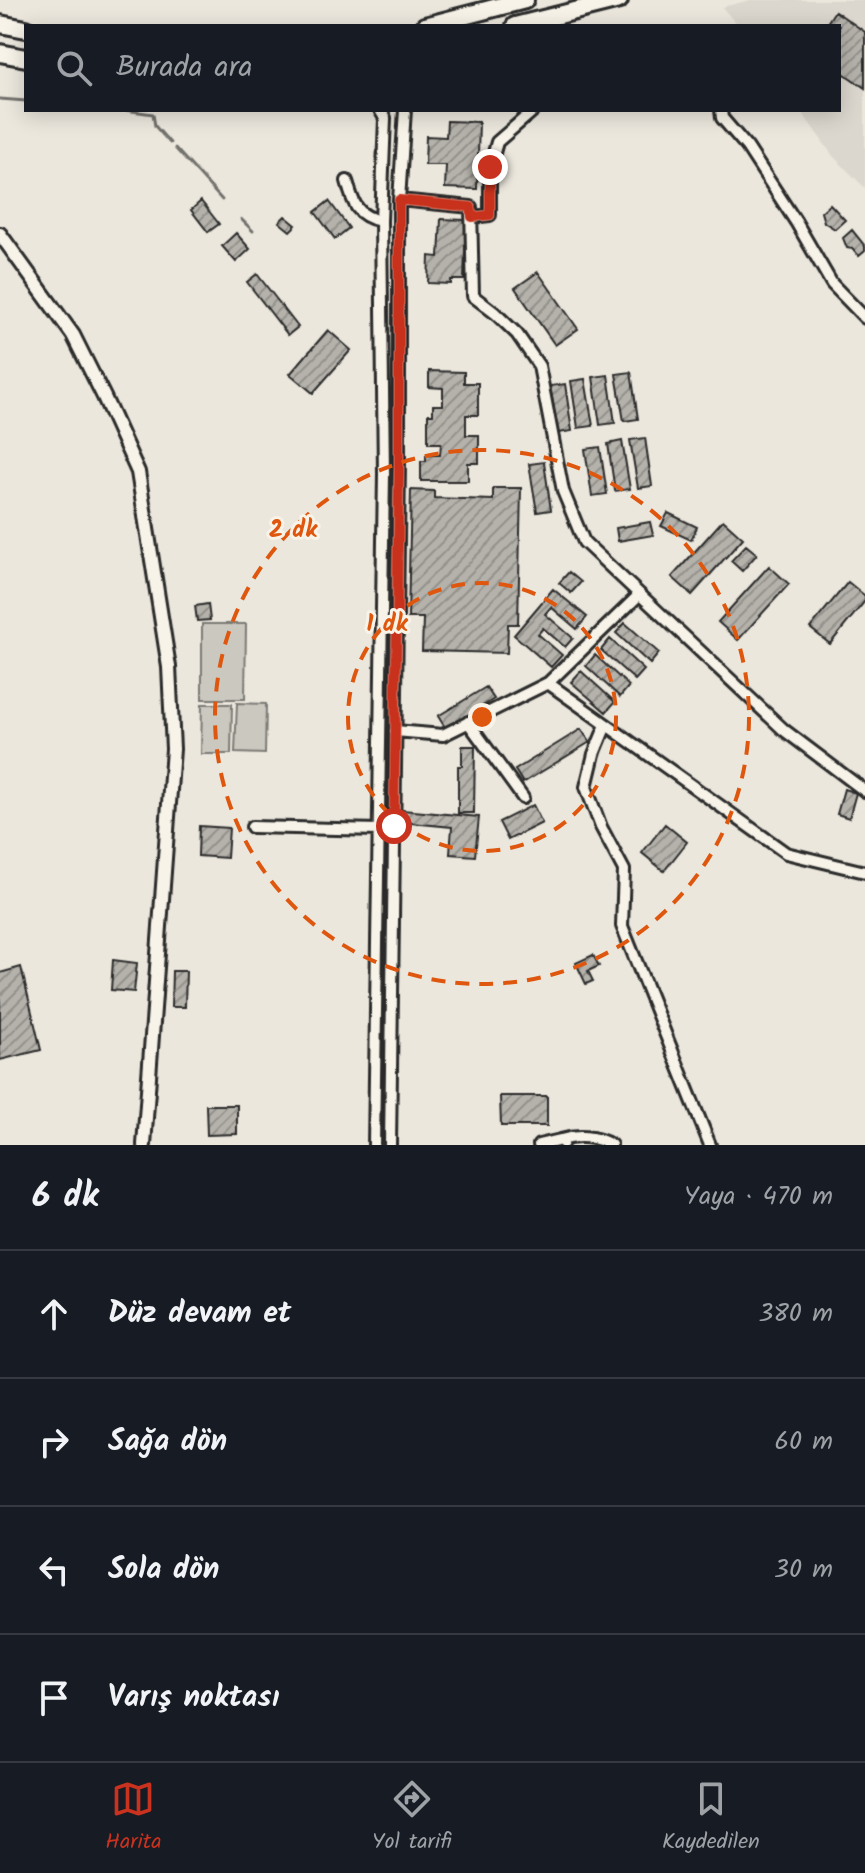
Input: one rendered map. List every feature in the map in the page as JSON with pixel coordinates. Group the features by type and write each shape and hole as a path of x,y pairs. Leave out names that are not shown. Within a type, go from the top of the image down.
{"main road":[{"path":"433,24 525,0"},
{"path":"523,24 619,0"},
{"path":"0,24 24,29"},
{"path":"0,53 24,58"}],"street":[{"path":"374,1145 384,474 381,221 385,118 381,112"},
{"path":"390,1145 399,200 405,112"},
{"path":"472,217 490,215 490,167 497,142 532,112"},
{"path":"721,112 722,118 747,147 796,222 832,284 865,318"},
{"path":"347,181 353,204 368,218 381,221"},
{"path":"399,200 471,207 473,296 517,334 539,366 563,491 584,542 784,730 865,791"},
{"path":"0,234 73,335 138,472 169,667 173,749 144,1145"},
{"path":"395,731 443,735 548,683 639,595"},
{"path":"548,683 786,853 865,872"},
{"path":"468,722 523,798"},
{"path":"606,725 594,754 586,787 601,827 624,870 622,926 710,1145"},
{"path":"252,827 379,830"},
{"path":"539,1145 562,1142 573,1136 601,1139 611,1145"}],"shaded area":[{"path":"751,0 865,0 865,188 833,156 801,112 841,112 841,24 736,24 722,7"},
{"path":"202,624 246,624 245,699 202,699"},
{"path":"237,703 266,704 265,754 235,753"},
{"path":"202,704 232,704 231,754 201,754"}],"building":[{"path":"835,11 865,32 865,88 841,71 841,24 826,24"},
{"path":"447,121 479,122 477,189 445,188 446,165 425,165 426,136 446,137"},
{"path":"201,201 219,224 208,232 191,210"},
{"path":"329,201 349,228 335,239 315,212"},
{"path":"830,204 845,220 835,229 824,222 821,212"},
{"path":"285,216 296,225 290,231 279,222"},
{"path":"441,219 466,220 464,280 451,280 451,284 428,283 429,256 439,257"},
{"path":"852,230 865,246 865,251 859,256 853,249 847,248 843,238"},
{"path":"236,233 250,249 236,262 222,246"},
{"path":"538,272 578,329 555,345 515,288"},
{"path":"257,274 298,327 288,335 247,282"},
{"path":"328,330 351,350 313,393 290,374"},
{"path":"429,371 464,372 464,383 478,383 478,415 466,415 466,435 479,435 479,463 468,463 468,481 421,481 421,461 426,461 426,455 440,455 441,443 428,443 428,414 433,414 433,405 443,405 443,388 429,387"},
{"path":"631,372 638,419 624,421 616,374"},
{"path":"608,375 615,423 600,425 593,377"},
{"path":"585,379 593,426 578,428 571,381"},
{"path":"565,384 572,431 558,433 550,386"},
{"path":"645,438 652,486 638,488 630,440"},
{"path":"622,441 630,489 615,491 608,444"},
{"path":"600,447 607,494 592,496 585,449"},
{"path":"544,462 551,510 537,512 529,464"},
{"path":"493,488 521,488 518,624 508,624 507,653 422,651 423,618 408,618 411,490 434,491 434,498 493,500"},
{"path":"668,513 697,527 691,540 661,526"},
{"path":"723,520 743,538 692,595 672,577"},
{"path":"650,522 653,535 618,541 616,528"},
{"path":"746,545 757,554 742,571 731,561"},
{"path":"769,566 789,584 738,640 718,622"},
{"path":"569,572 581,582 571,593 559,583"},
{"path":"848,582 865,596 865,601 830,644 810,628"},
{"path":"553,589 587,617 577,629 551,607 545,614 573,638 565,647 543,628 538,634 562,655 551,667 514,635"},
{"path":"208,604 210,620 197,621 195,606"},
{"path":"625,623 659,653 650,664 616,633"},
{"path":"610,639 644,670 635,680 601,650"},
{"path":"595,655 629,686 620,697 586,666"},
{"path":"581,671 615,702 606,712 571,682"},
{"path":"486,687 494,699 446,729 438,716"},
{"path":"581,729 590,742 523,783 515,770"},
{"path":"462,746 475,746 474,813 458,813 458,766 462,766"},
{"path":"844,789 856,793 849,818 837,814"},
{"path":"533,805 542,823 508,840 499,822"},
{"path":"402,810 479,817 475,856 450,854 452,827 401,822"},
{"path":"665,824 687,842 664,871 642,853"},
{"path":"199,826 229,828 227,858 198,856"},
{"path":"593,955 599,966 588,971 593,981 586,984 576,963"},
{"path":"113,960 137,963 134,992 111,990"},
{"path":"21,967 41,1050 0,1060 0,973"},
{"path":"172,971 186,971 185,1007 171,1007"},
{"path":"500,1096 547,1096 547,1126 501,1126"},
{"path":"206,1105 237,1105 237,1134 207,1135"}],"waterway":[{"path":"0,99 24,101"},
{"path":"139,112 153,114 155,126 170,143"},
{"path":"175,148 222,200"},
{"path":"241,219 253,231"}],"route":[{"path":"394,826 399,200 471,207 472,217 490,215 490,167"}]}
